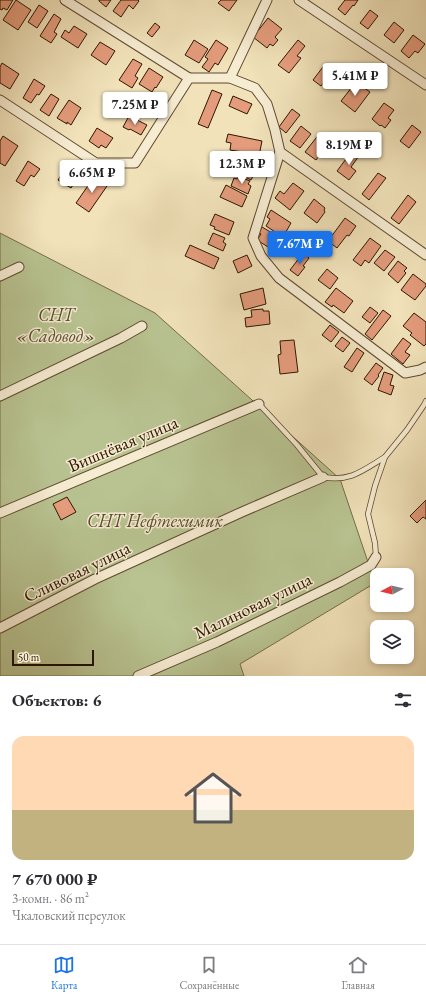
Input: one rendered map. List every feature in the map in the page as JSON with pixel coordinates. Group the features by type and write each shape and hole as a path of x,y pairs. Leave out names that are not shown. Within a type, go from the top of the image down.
{"street":[{"path":"65,0 189,78 230,78 255,88 268,104 280,152 253,238 261,256 280,278 405,373 420,370 426,367"},
{"path":"230,78 267,0"},
{"path":"299,0 426,85"},
{"path":"0,100 96,163 135,163 189,78"},
{"path":"280,152 426,254"},
{"path":"0,276 19,267"},
{"path":"0,396 121,338 142,326"},
{"name":"Вишнёвая улица","path":"0,513 259,404"},
{"name":"Сливовая улица","path":"0,628 95,579 323,477"},
{"name":"Малиновая улица","path":"138,676 217,642 362,570 371,565 376,557"}],"lane":[{"path":"259,404 297,445 323,477 340,479 358,474 384,457 411,424 426,401"},
{"path":"376,557 375,543 368,514 374,486 384,457"}],"green space":[{"name":"СНТ Нефтехимик","path":"0,233 155,313 340,479 370,568 370,586 240,664 244,676 0,676"}],"building":[{"path":"0,0 13,0 7,10 3,8 2,10 0,9"},
{"path":"16,0 31,10 18,30 3,20"},
{"path":"99,0 111,0 106,7"},
{"path":"121,0 139,1 133,9 129,5 121,17 113,11"},
{"path":"221,0 237,0 229,11 218,3"},
{"path":"345,0 358,0 345,15 338,9"},
{"path":"39,5 48,11 37,28 28,22"},
{"path":"370,10 378,16 368,29 360,23"},
{"path":"54,14 61,19 54,32 57,34 51,43 40,36"},
{"path":"268,18 282,29 275,37 278,40 273,46 270,44 267,48 253,37"},
{"path":"394,22 404,30 394,43 384,35"},
{"path":"155,23 160,27 152,37 147,33"},
{"path":"74,26 87,34 78,48 61,37 65,30 69,33"},
{"path":"413,35 425,44 418,53 415,51 409,58 401,51"},
{"path":"194,40 208,49 199,63 185,55"},
{"path":"216,40 228,48 218,65 215,63 209,72 202,67 208,59 205,57"},
{"path":"298,40 305,46 297,56 301,58 289,73 278,65"},
{"path":"100,42 115,51 106,65 91,55"},
{"path":"133,59 142,64 135,76 138,78 132,88 119,80"},
{"path":"2,63 19,74 10,89 0,83 0,67"},
{"path":"326,63 334,69 321,86 313,80"},
{"path":"149,68 163,77 152,92 139,84"},
{"path":"34,79 45,86 31,103 23,98"},
{"path":"356,82 370,92 355,112 341,101"},
{"path":"212,90 222,94 208,128 198,124"},
{"path":"51,94 59,99 49,116 40,110"},
{"path":"233,96 252,104 247,114 229,106"},
{"path":"69,100 81,108 71,125 57,118"},
{"path":"384,103 394,110 388,118 391,120 385,128 381,125 380,126 372,119"},
{"path":"292,109 300,115 286,133 279,127"},
{"path":"129,116 147,125 141,135 123,127"},
{"path":"412,125 421,132 409,148 400,141"},
{"path":"301,126 311,134 300,148 290,141"},
{"path":"97,128 113,138 106,148 101,145 99,148 89,141"},
{"path":"320,133 327,139 323,144 326,147 316,160 305,152"},
{"path":"228,134 262,141 258,161 241,158 243,152 230,150 231,143 226,142"},
{"path":"3,136 18,146 5,166 0,163 0,141"},
{"path":"352,151 359,156 351,167 356,171 349,180 337,171"},
{"path":"28,161 40,169 34,177 31,175 24,186 16,181"},
{"path":"242,163 256,170 251,180 237,173"},
{"path":"66,167 79,176 71,188 58,180"},
{"path":"378,173 386,178 369,200 362,194"},
{"path":"238,176 250,181 248,184 251,186 248,194 231,186 234,178 237,179"},
{"path":"94,177 107,186 89,212 76,203"},
{"path":"293,183 304,191 290,210 275,198 280,191 284,194"},
{"path":"226,185 247,196 242,207 220,197"},
{"path":"408,195 416,202 399,224 391,218"},
{"path":"314,199 325,208 325,212 317,223 304,213"},
{"path":"271,210 291,223 283,237 266,226 270,219 267,217"},
{"path":"215,214 234,222 229,235 214,229 215,227 210,225"},
{"path":"345,218 356,226 349,236 347,235 337,248 328,241"},
{"path":"262,227 284,240 276,252 257,240 261,234 259,233"},
{"path":"213,233 225,238 223,242 226,244 223,251 208,244"},
{"path":"370,238 381,246 369,263 365,260 361,266 353,260"},
{"path":"190,245 219,258 214,269 185,256"},
{"path":"385,250 395,257 384,271 374,263"},
{"path":"303,253 309,258 303,266 305,267 298,276 290,270"},
{"path":"247,255 252,266 238,273 233,261"},
{"path":"398,261 407,268 404,271 406,273 398,283 388,274"},
{"path":"327,269 338,278 330,289 318,280"},
{"path":"413,274 426,284 415,300 401,290"},
{"path":"263,288 266,304 244,310 240,294"},
{"path":"336,288 353,301 344,313 333,305 332,307 325,302"},
{"path":"370,307 378,313 370,323 362,317"},
{"path":"263,309 263,311 269,311 270,324 246,327 245,318 252,317 251,310"},
{"path":"383,310 391,316 372,340 365,334"},
{"path":"414,313 426,322 426,344 424,346 410,335 412,333 403,326"},
{"path":"330,325 339,332 331,342 322,335"},
{"path":"342,337 350,343 343,352 335,346"},
{"path":"403,338 411,344 405,352 410,355 403,364 391,354"},
{"path":"294,340 298,372 280,374 278,355 281,354 280,341"},
{"path":"357,348 364,353 352,372 344,367"},
{"path":"376,363 383,368 372,385 364,379"},
{"path":"384,372 393,375 390,385 394,386 391,395 378,390"},
{"path":"67,497 76,512 61,520 53,504"},
{"path":"426,500 426,519 423,517 417,523 410,516"}],"park label":[{"name":"СНТ «Садовод»","path":"56,325"}]}
